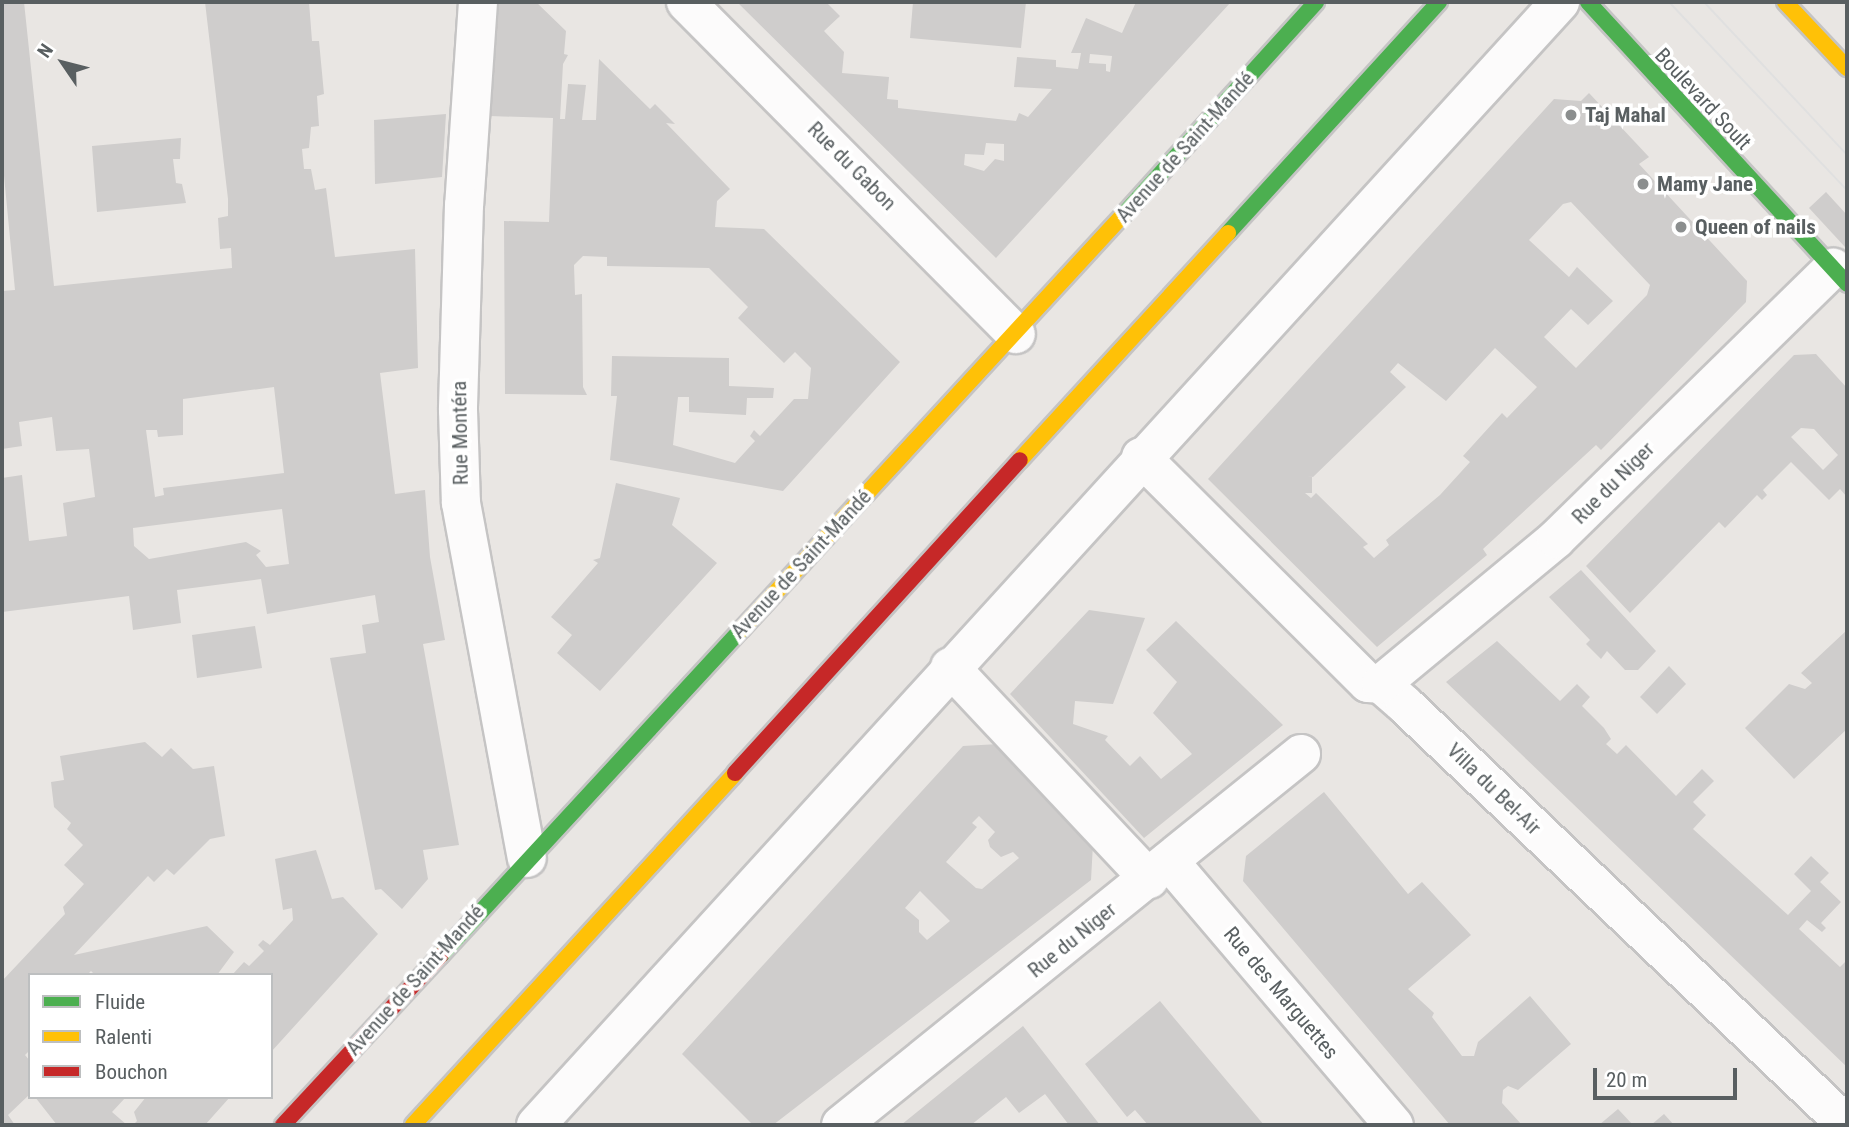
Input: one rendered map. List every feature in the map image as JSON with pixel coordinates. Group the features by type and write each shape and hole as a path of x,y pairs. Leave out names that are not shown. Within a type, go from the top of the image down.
{"main road":[{"name":"Avenue de Saint-Mandé","path":"283,1125 527,858 1016,334 1316,2"},
{"path":"413,1125 1439,2"},
{"name":"Boulevard Soult","path":"1588,2 1840,276"},
{"path":"1785,2 1847,68"}],"street":[{"name":"Rue Montéra","path":"478,2 464,205 458,410 461,503 527,858"},
{"name":"Rue du Gabon","path":"686,2 1016,334"},
{"path":"536,1125 1141,457 1560,2"},
{"name":"Rue du Niger","path":"1381,684 1556,539 1840,276"},
{"name":"Villa du Bel-Air","path":"1141,457 1368,683 1381,684 1847,1125"},
{"name":"Rue des Marguettes","path":"950,667 1159,870 1394,1125"},
{"name":"Rue du Niger","path":"841,1125 1301,754"}],"building":[{"path":"2,2 24,2 54,286 232,268 231,248 220,249 218,218 228,216 228,199 205,2 309,2 312,41 319,41 324,94 317,96 319,126 311,127 309,148 302,149 304,169 311,169 315,190 326,188 335,257 415,249 418,368 380,373 395,494 425,490 430,557 445,640 423,644 459,845 423,850 428,879 402,909 381,889 375,890 330,658 366,653 362,625 379,622 375,595 267,614 261,579 177,590 181,623 133,630 129,596 2,612 2,478 22,475 29,541 67,536 63,503 95,497 89,449 56,451 52,417 19,422 22,446 2,449 2,291 15,290 2,155","holes":["274,387 284,473 163,488 164,495 155,497 146,430 157,430 158,437 183,435 183,399","282,509 289,564 266,567 256,555 261,551 246,542 149,559 134,546 133,528"]},
{"path":"498,2 536,2 566,31 564,54 568,55 563,64 560,119 565,119 568,84 586,85 582,120 596,120 599,59 650,109 655,104 675,124 666,123 730,189 717,201 715,227 764,229 900,362 783,491 610,460 617,396 611,396 612,356 729,358 729,386 774,388 773,398 747,398 746,415 689,412 689,397 678,397 673,445 735,463 755,441 750,436 754,430 760,436 794,399 808,399 811,368 795,352 784,363 738,318 748,307 709,268 607,266 607,257 583,256 574,265 575,295 582,294 583,387 587,395 505,394 504,221 549,222 553,118 490,116"},
{"path":"737,2 826,2 840,16 824,31 844,52 842,73 889,77 887,99 898,100 898,108 1016,121 1019,113 1028,117 1052,89 1014,87 1017,57 1056,60 1056,67 1078,69 1081,53 1071,53 1086,18 1122,33 1136,2 1231,2 996,258","holes":["1090,54 1112,56 1110,72 1106,71 1106,64 1089,63","986,143 1004,144 1004,161 995,159 984,171 964,165 965,154 984,155"]},
{"path":"913,2 1026,2 1021,48 910,38"},
{"path":"1589,93 1649,157 1639,164 1747,281 1746,302 1601,450 1596,445 1483,549 1487,555 1377,647 1208,479 1554,99 1581,101","holes":["1571,202 1650,285 1647,295 1576,368 1544,337 1571,309 1588,325 1613,301 1577,267 1569,277 1529,240 1563,204","1495,348 1537,387 1507,418 1502,413 1463,456 1470,462 1440,495 1386,540 1389,545 1374,558 1363,547 1368,544 1316,493 1311,498 1305,493 1312,493 1312,477 1307,476 1313,477 1406,387 1390,372 1398,363 1446,401"]},
{"path":"446,114 442,177 375,184 374,120"},
{"path":"181,138 180,159 173,159 176,183 182,184 186,203 97,212 92,146"},
{"path":"1826,192 1847,215 1845,247 1809,208"},
{"path":"1816,354 1847,388 1847,497 1840,489 1829,500 1791,462 1763,490 1767,495 1762,500 1757,495 1725,528 1719,522 1630,613 1586,566 1794,355","holes":["1801,428 1814,429 1838,455 1823,470 1791,437"]},
{"path":"616,483 680,498 672,525 717,563 600,691 557,653 572,635 551,617 598,563 593,560 600,558"},
{"path":"1581,570 1656,651 1638,670 1625,670 1607,651 1601,659 1586,644 1590,640 1549,597"},
{"path":"1089,610 1145,618 1113,704 1075,701 1073,724 1108,736 1105,740 1130,766 1140,756 1161,779 1192,754 1153,713 1177,682 1146,650 1176,621 1283,725 1144,838 1010,694"},
{"path":"255,626 262,668 197,678 192,635"},
{"path":"1847,630 1847,729 1794,779 1745,728 1789,684 1805,689 1812,683 1801,673"},
{"path":"1497,641 1560,701 1577,684 1590,697 1582,706 1611,739 1606,744 1617,754 1626,745 1676,796 1702,769 1714,781 1693,802 1706,815 1693,829 1788,915 1811,891 1794,874 1811,856 1829,873 1820,882 1841,902 1821,923 1826,928 1822,932 1807,920 1799,929 1840,967 1847,960 1847,1067 1446,682"},
{"path":"1669,666 1686,684 1657,714 1640,697"},
{"path":"145,742 162,757 171,748 193,769 214,766 225,836 210,839 174,875 167,869 154,882 148,876 74,955 207,926 234,952 218,973 28,973 28,1052 25,1055 28,1059 28,1096 8,1115 15,1125 2,1125 2,981 65,914 63,907 84,884 64,865 83,845 67,829 71,823 54,807 51,782 64,780 60,756"},
{"path":"999,744 1093,844 1091,880 773,1125 753,1125 682,1054 963,746","holes":["979,816 995,832 988,840 990,847 1001,857 1013,852 1019,858 982,889 976,888 946,862 977,827 972,823","920,891 950,921 927,940 919,932 919,920 905,908"]},
{"path":"1324,792 1408,894 1422,882 1471,935 1408,989 1434,1013 1432,1017 1462,1056 1474,1056 1478,1042 1530,996 1571,1044 1518,1090 1508,1086 1503,1090 1502,1103 1522,1125 1450,1125 1243,881 1246,856"},
{"path":"316,850 332,899 343,897 378,934 273,1050 273,973 234,973 244,962 249,966 264,951 258,945 263,940 270,945 293,920 292,908 283,910 275,859"},
{"path":"1160,1001 1264,1125 1148,1125 1135,1110 1127,1117 1085,1064"},
{"path":"1023,1026 1100,1125 1069,1125 1045,1094 1019,1113 1006,1097 971,1125 901,1125"},
{"path":"37,1099 124,1099 112,1112 127,1125 57,1125"},
{"path":"144,1099 228,1099 205,1125 133,1125 137,1121 134,1112"},
{"path":"1618,1109 1633,1125 1599,1125"},
{"path":"1664,1114 1674,1125 1651,1125"}],"tram line":[{"path":"1669,2 1847,190"},
{"path":"1704,2 1847,155"}],"traffic: fast":[{"path":"1124,214 1316,2"},
{"path":"1228,233 1439,2"},
{"path":"1588,2 1847,284"},
{"path":"440,956 741,630"}],"traffic: slow":[{"path":"1785,2 1847,68"},
{"path":"741,630 1124,214"},
{"path":"1020,460 1228,233"},
{"path":"413,1125 735,773"}],"traffic: jam":[{"path":"735,773 1020,460"},
{"path":"283,1125 440,956"}],"place":[{"name":"Taj Mahal","path":"1571,115"},
{"name":"Mamy Jane","path":"1643,184"},
{"name":"Queen of nails","path":"1681,227"}]}
